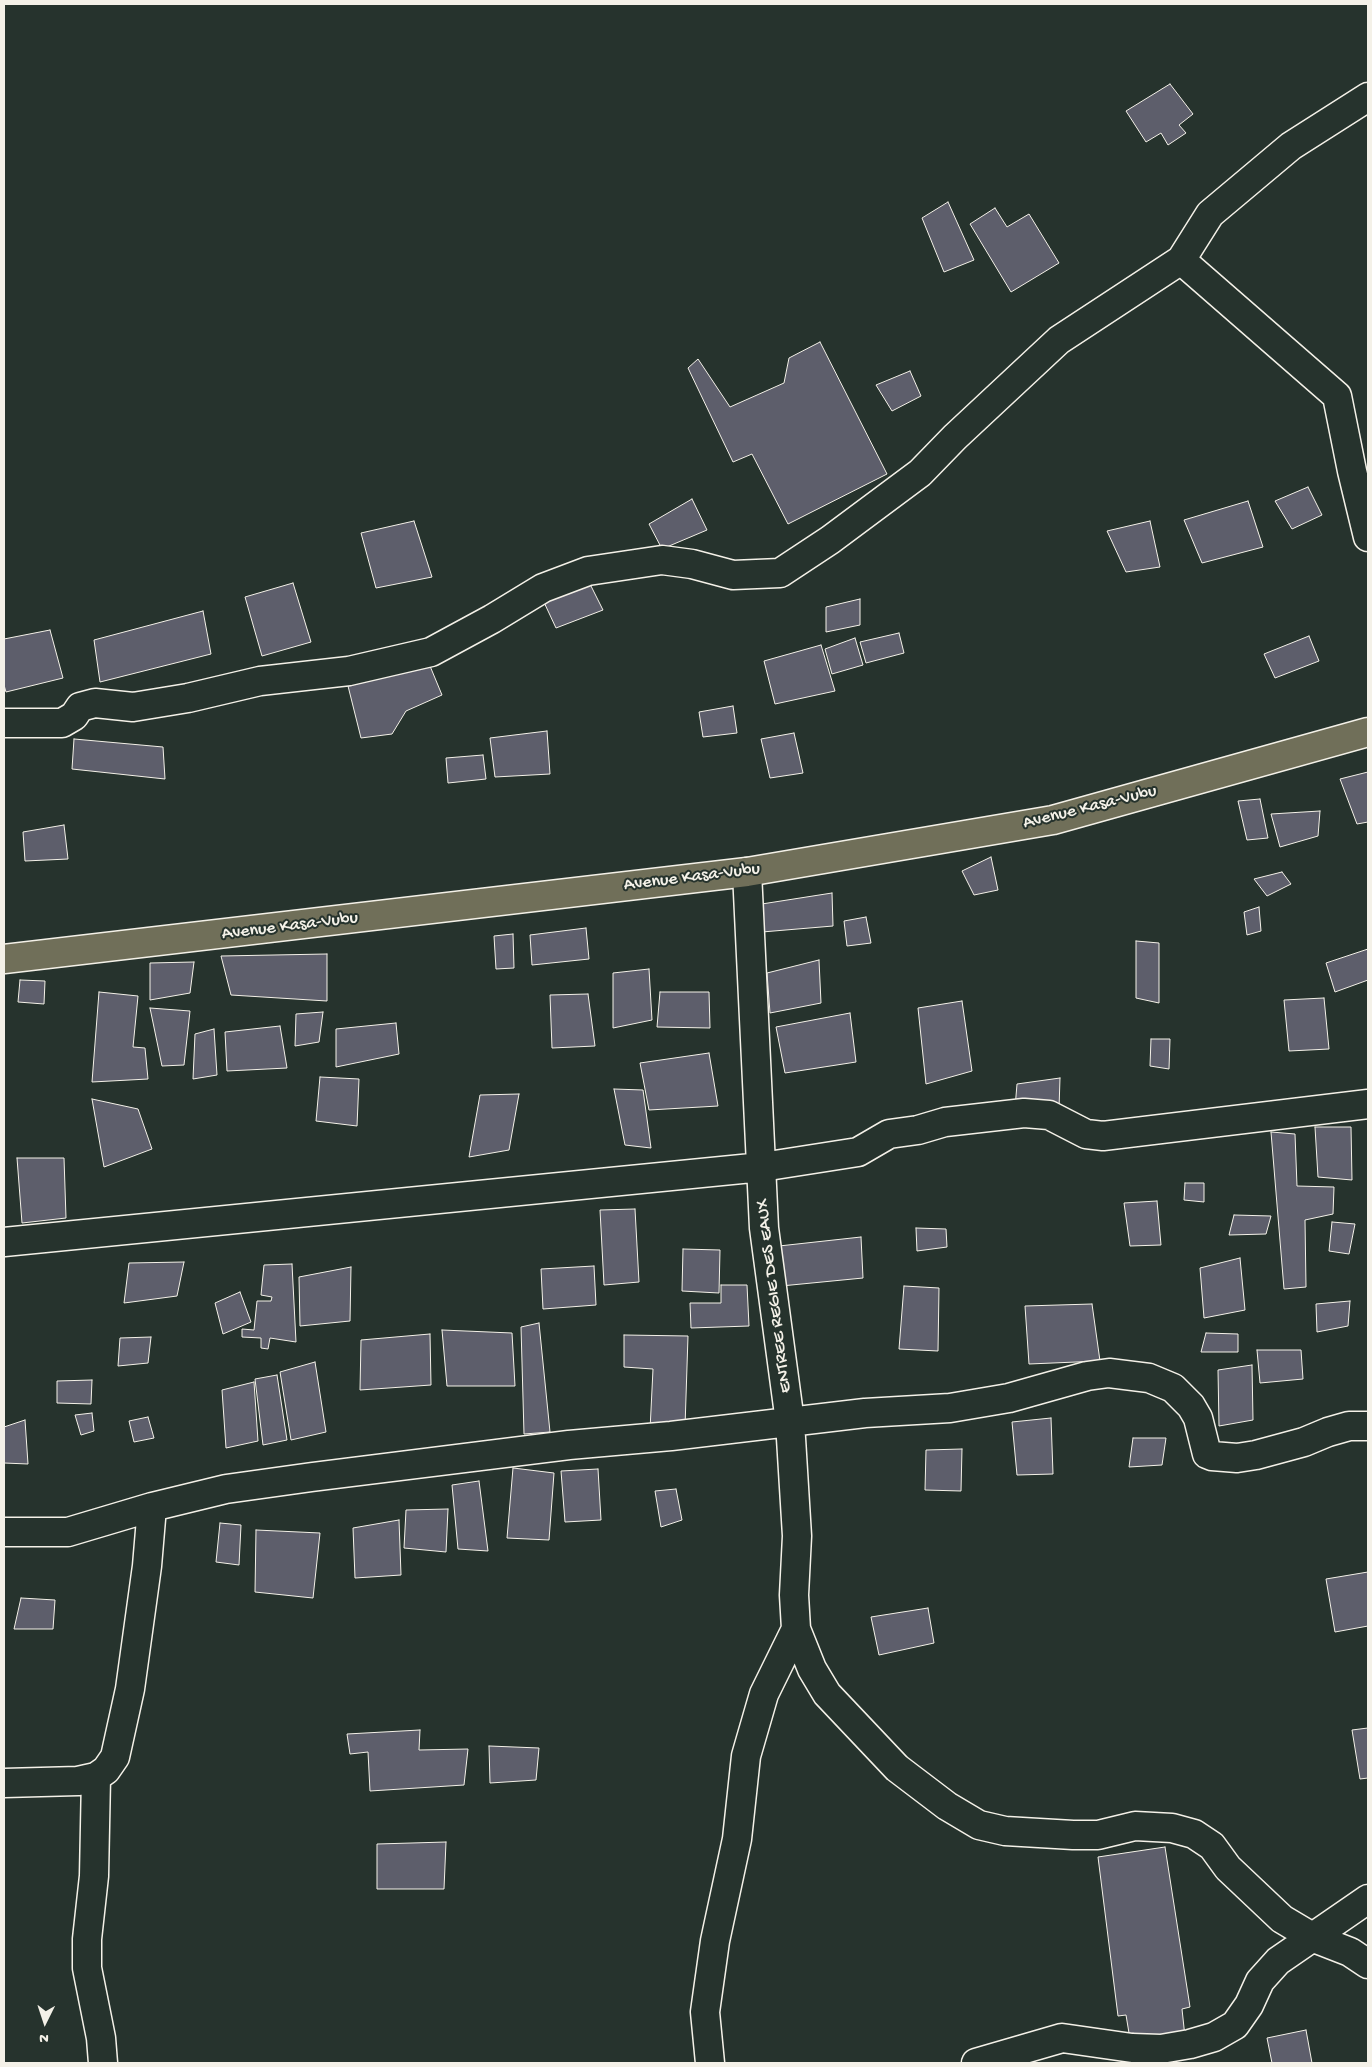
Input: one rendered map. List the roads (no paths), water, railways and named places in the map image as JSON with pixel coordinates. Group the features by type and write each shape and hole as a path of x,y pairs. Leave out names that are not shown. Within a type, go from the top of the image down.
{"highway":[{"name":"Avenue Kasa-Vubu","path":"4,959 747,872 1053,820 1368,732"}],"street":[{"path":"4,723 62,723 74,716 80,707 95,703 133,707 170,701 260,681 348,671 431,652 492,619 543,588 588,571 662,560 692,564 733,575 780,573 830,540 920,473 1009,385 1059,340 1108,306 1181,260 1210,214 1291,146 1368,97"},
{"path":"1181,260 1337,396 1368,537"},
{"name":"ENTREE REGIE DES EAUX","path":"747,872 764,1228 790,1422 797,1536 794,1595 796,1629"},
{"path":"4,1242 762,1166 858,1152 889,1134 918,1130 945,1122 1024,1113 1050,1115 1086,1134 1103,1136 1368,1104"},
{"path":"4,1532 22,1534 68,1532 152,1507 226,1489 312,1477 569,1445 671,1436 865,1413 950,1408 1009,1398 1088,1376 1109,1373 1149,1378 1173,1388 1191,1406 1198,1418 1208,1454 1212,1456 1237,1458 1256,1455 1297,1444 1349,1426 1368,1426"},
{"path":"4,1783 78,1781 96,1777 106,1770 115,1757 130,1689 148,1566 152,1507"},
{"path":"796,1629 812,1669 827,1694 898,1768 946,1806 979,1825 1005,1831 1098,1835 1135,1826 1172,1828 1194,1834 1212,1846 1228,1868 1282,1919 1314,1938 1350,1952 1368,1964"},
{"path":"710,2063 705,2012 715,1940 737,1839 746,1756 764,1694 796,1629"},
{"path":"96,1777 94,1876 86,1939 87,1958 104,2063"},
{"path":"976,2063 1062,2038 1113,2046 1161,2049 1190,2044 1214,2037 1235,2025 1249,2005 1260,1981 1278,1961 1368,1899"}]}
